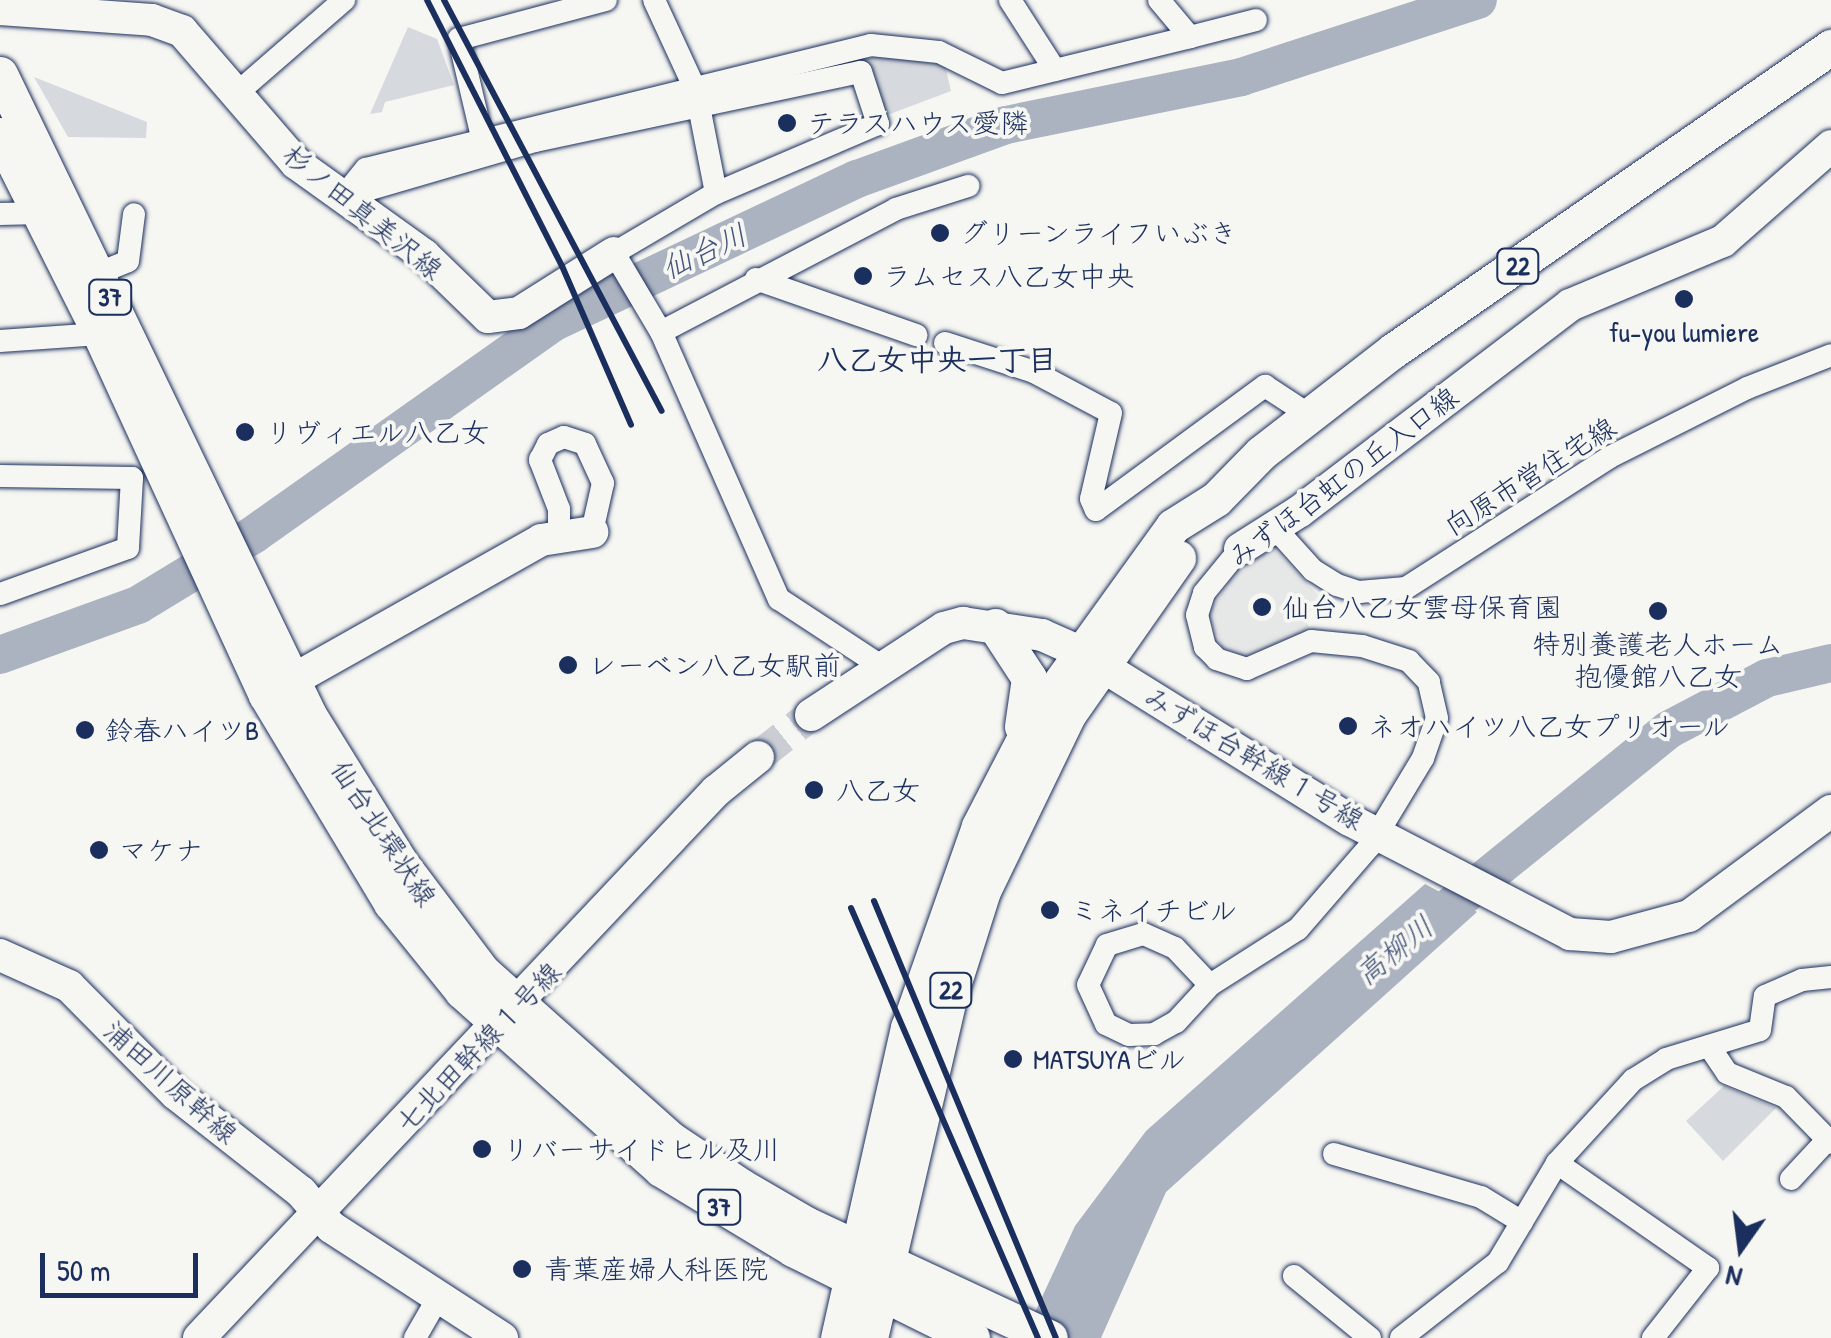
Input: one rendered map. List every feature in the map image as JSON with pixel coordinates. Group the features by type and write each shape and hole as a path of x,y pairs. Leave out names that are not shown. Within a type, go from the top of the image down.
{"main road":[{"name":"22","path":"870,1338 869,1272 931,950 1018,747 1089,658 1174,526 1216,499 1308,414 1831,47"},
{"name":"仙台北環状線","path":"0,74 99,273 203,528"},
{"name":"仙台北環状線","path":"0,135 391,903 462,991 510,1015 669,1138 972,1338"},
{"path":"996,626 1029,678 1018,747"},
{"name":"22","path":"838,1338 869,1272 984,891 1014,816 1089,658"},
{"name":"仙台北環状線","path":"869,1272 1035,1331"}],"street":[{"path":"237,93 344,0"},
{"path":"482,137 460,39 606,0"},
{"path":"654,0 699,100 716,194"},
{"path":"1010,0 1056,70"},
{"path":"1159,0 1190,36"},
{"name":"杉ノ田真美沢線","path":"0,9 170,23 296,163 424,255 488,317 519,312 618,260"},
{"path":"343,198 535,141 699,100 871,45 940,52 1002,84 1256,20"},
{"path":"343,198 366,168 482,137 861,72 878,124 716,194 618,260 658,327 780,599 882,666"},
{"name":"みずほ台虹の丘入口線","path":"1378,833 1434,734 1429,682 1409,662 1338,639 1298,645 1247,669 1217,659 1205,646 1197,615 1204,592 1240,549 1275,528 1570,305 1723,241 1831,146"},
{"path":"658,327 896,209 968,186"},
{"path":"0,214 42,212"},
{"path":"99,273 128,261 134,214"},
{"path":"756,280 916,335"},
{"path":"0,341 100,334"},
{"path":"945,343 1034,372 1110,413 1091,499 1096,510 1265,386 1308,414"},
{"name":"向原市営住宅線","path":"1275,528 1313,570 1337,586 1382,592 1406,588 1610,457 1747,388 1831,355"},
{"path":"280,688 558,536 592,532 604,483 585,444 564,437 548,444 540,460 559,509 558,536"},
{"path":"0,476 132,478 128,548 0,594"},
{"path":"811,715 944,628 996,626 1089,658"},
{"name":"みずほ台幹線１号線","path":"1089,658 1408,851 1530,918 1570,934 1611,937 1670,923 1721,896 1831,811"},
{"name":"七北田幹線１号線","path":"199,1338 325,1220 716,791 758,757"},
{"path":"1210,985 1175,948 1144,934 1107,946 1088,985 1106,1024 1142,1036 1166,1030 1210,985 1324,906 1378,833"},
{"name":"浦田川原幹線","path":"0,955 70,986 176,1094 325,1220 502,1338"},
{"path":"1401,1338 1498,1262 1556,1163 1633,1080 1666,1059 1760,1030 1764,996 1802,980 1831,977"},
{"path":"1709,1046 1726,1073 1786,1097 1829,1141 1791,1179"},
{"path":"1334,1154 1481,1197 1522,1222"},
{"path":"1556,1163 1708,1268 1653,1338"},
{"path":"1294,1276 1370,1338"},
{"path":"414,1338 438,1298"}],"shaded area":[{"path":"408,27 437,39 454,85 385,102 382,112 370,114"},
{"path":"880,55 945,65 951,91 882,117 865,60"},
{"path":"34,77 147,122 146,138 68,137"},
{"name":"仙台八乙女雲母保育園","path":"1259,550 1275,550 1322,599 1305,617 1311,632 1244,657 1222,647 1208,614 1240,565"},
{"path":"1724,1086 1776,1108 1723,1161 1686,1121"}],"water":[{"path":"1425,884 1477,912 1166,1192 1101,1338 1023,1338 1075,1226 1146,1131"}],"waterway":[{"name":"仙台川","path":"0,655 138,605 253,535 552,323 857,179 1006,125 1241,77 1478,0"},
{"name":"高柳川","path":"1420,931 1668,730 1767,678 1831,663"}],"tunnel":[{"path":"758,757 811,715"}],"railway":[{"path":"427,0 562,266 631,425"},
{"path":"444,0 662,411"},
{"path":"874,901 1056,1338"},
{"path":"851,908 1038,1338"}],"place":[{"name":"テラスハウス愛隣","path":"787,123"},
{"name":"グリーンライフいぶき","path":"940,233"},
{"name":"ラムセス八乙女中央","path":"863,276"},
{"name":"fu-you lumiere","path":"1684,299"},
{"name":"リヴィエル八乙女","path":"245,432"},
{"name":"仙台八乙女雲母保育園","path":"1262,607"},
{"name":"特別養護老人ホーム 抱優館八乙女","path":"1658,611"},
{"name":"レーベン八乙女駅前","path":"568,665"},
{"name":"ネオハイツ八乙女プリオール","path":"1348,726"},
{"name":"鈴春ハイツB","path":"85,730"},
{"name":"八乙女","path":"814,790"},
{"name":"マケナ","path":"99,850"},
{"name":"ミネイチビル","path":"1050,910"},
{"name":"MATSUYAビル","path":"1013,1059"},
{"name":"リバーサイドヒル及川","path":"482,1149"},
{"name":"青葉産婦人科医院","path":"522,1269"}],"district":[{"name":"八乙女中央一丁目","path":"937,359"}]}
